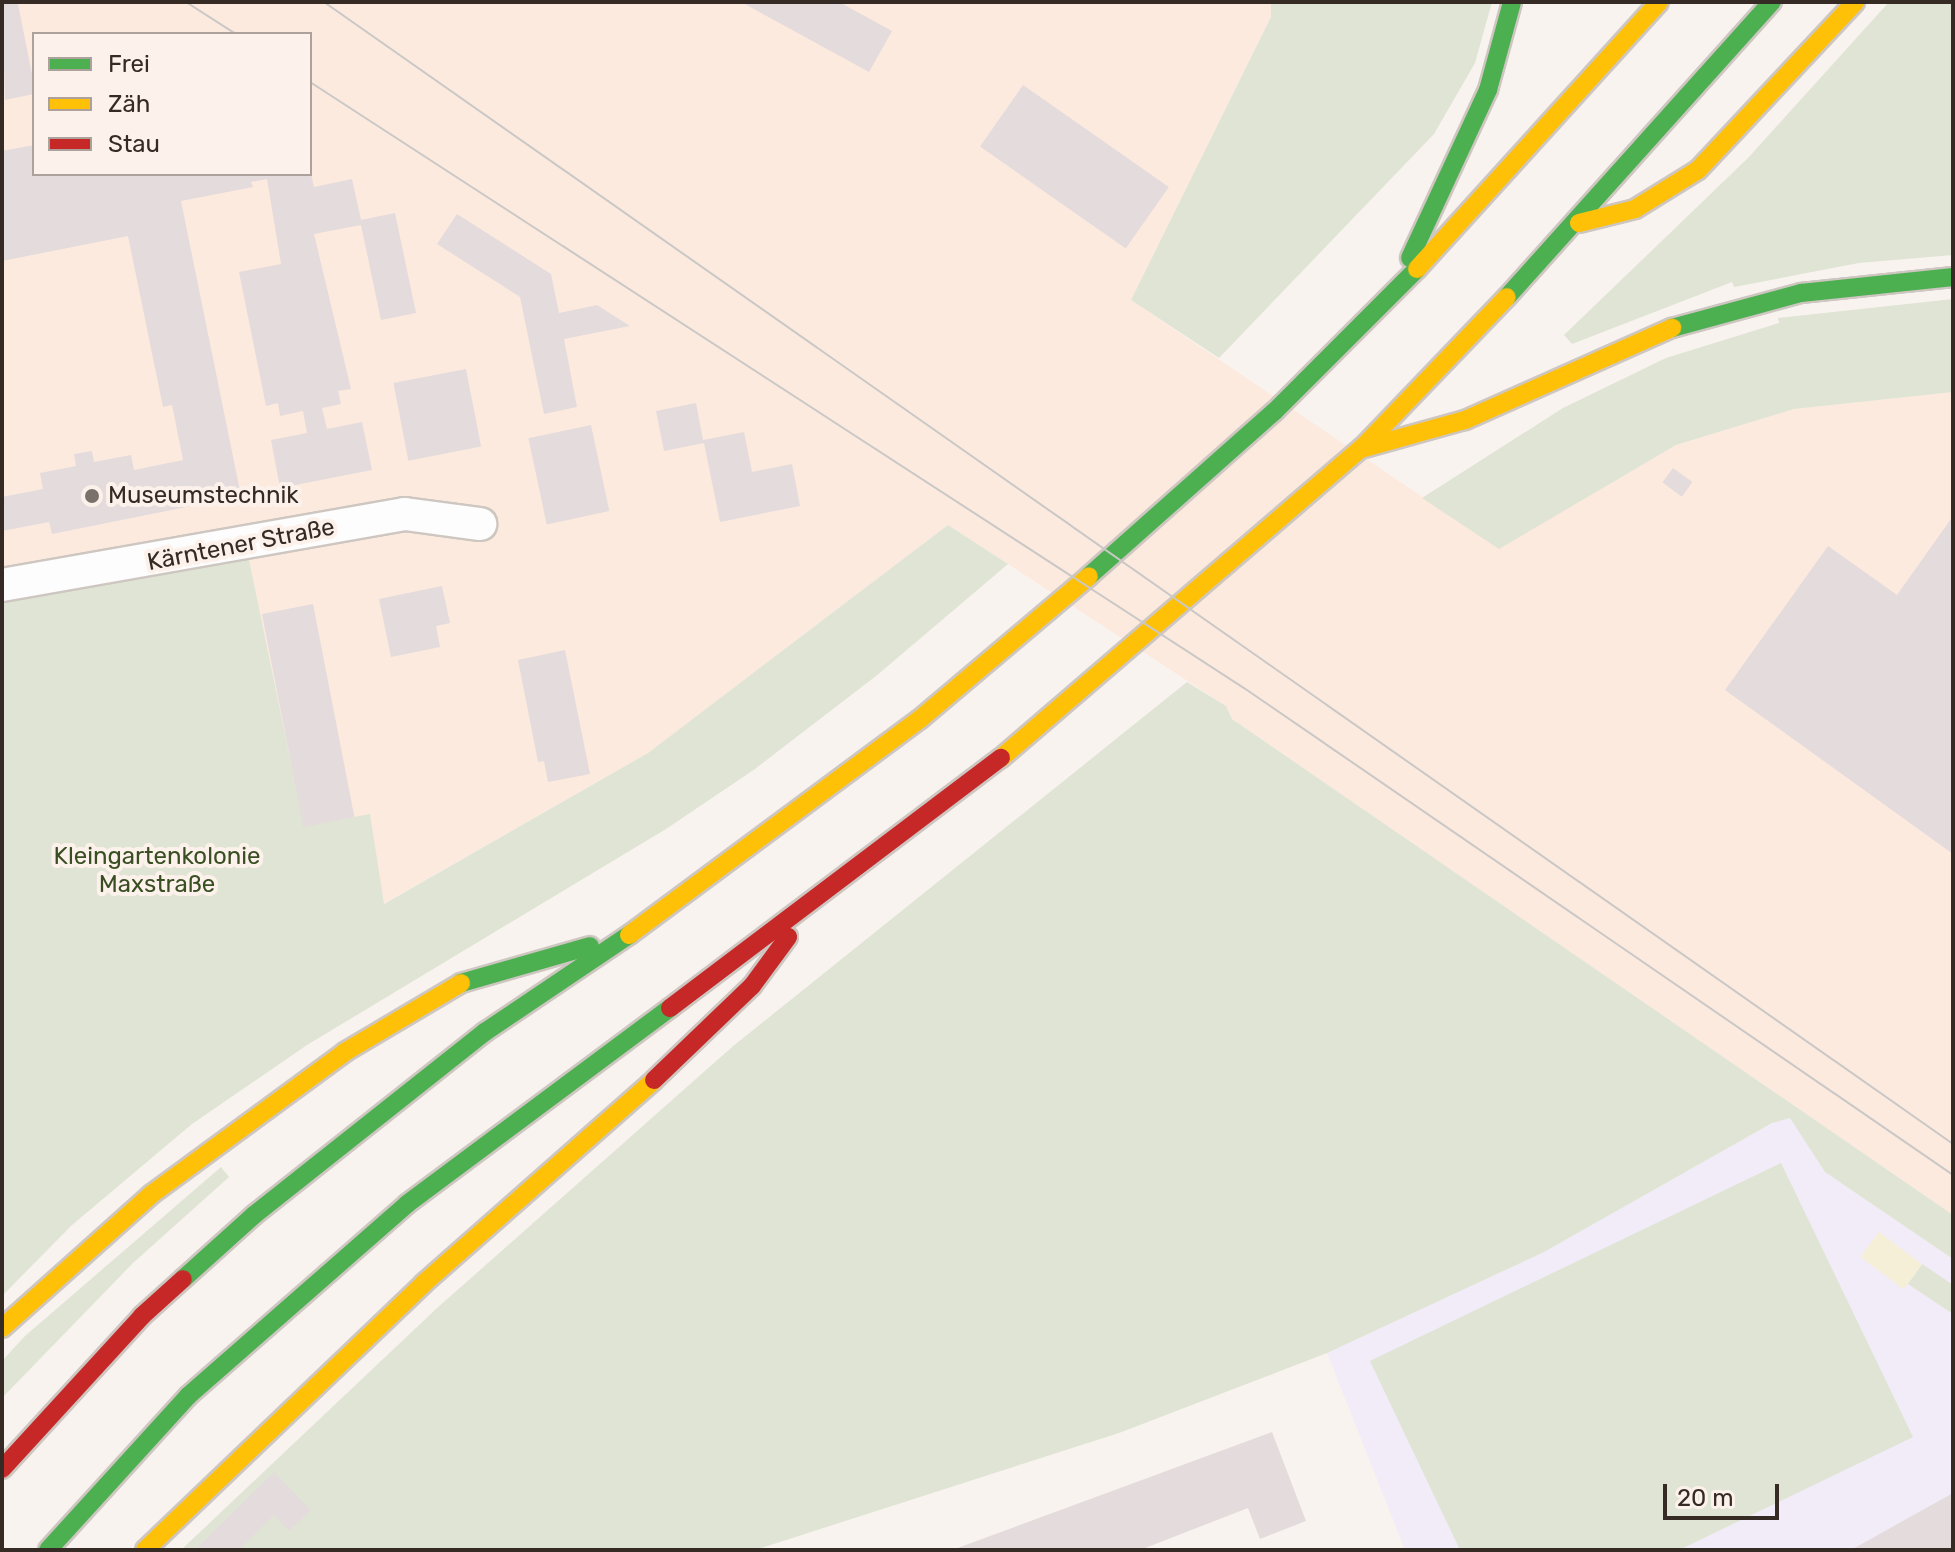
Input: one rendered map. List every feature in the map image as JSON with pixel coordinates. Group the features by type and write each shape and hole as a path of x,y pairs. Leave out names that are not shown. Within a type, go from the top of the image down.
{"highway":[{"path":"1391,298 1488,90 1512,2"},
{"path":"2,1469 142,1316 254,1215 485,1032 630,934 920,719 1045,615 1274,412 1391,298 1659,2"},
{"path":"48,1550 188,1396 384,1223 815,900 1076,699 1362,448 1579,223 1772,2"},
{"path":"1579,223 1635,209 1698,170 1855,2"},
{"path":"1583,89 1618,14"},
{"path":"1362,448 1465,420 1629,344 1710,314 1801,293 1953,277"},
{"path":"145,1550 423,1284 701,1039 752,986 815,900"},
{"path":"2,1328 91,1245 214,1145 413,1009 459,984 630,934"}],"street":[{"name":"Kärntener Straße","path":"2,585 405,514 480,524"}],"shaded area":[{"path":"2,2 1271,2 1271,17 1131,300 1498,548 1676,445 1794,409 1953,392 1953,1215 1232,719 1226,706 948,525 648,753 383,904 370,814 304,827 246,545 2,585"},
{"path":"1791,1117 1825,1172 1953,1259 1953,1550 1405,1550 1327,1353 1544,1252 1772,1123"}],"green space":[{"path":"1271,2 1492,2 1475,63 1434,134 1219,358 1131,300 1271,17"},
{"path":"1889,2 1953,2 1953,255 1859,263 1734,287 1732,282 1572,344 1564,335 1748,158"},
{"path":"1953,299 1953,392 1794,409 1676,445 1499,549 1422,498 1563,408 1666,358 1779,323 1778,318"},
{"name":"Kleingartenkolonie Maxstraße","path":"948,525 1008,564 876,676 755,769 666,829 307,1045 192,1124 72,1225 2,1296 2,585 246,545 304,826 370,814 384,904 648,753"},
{"path":"1187,682 1226,706 1232,719 1953,1215 1953,1259 1825,1172 1790,1118 1772,1123 1544,1252 1327,1353 1119,1433 755,1550 181,1550 436,1309 732,1047"},
{"path":"1781,1163 1913,1437 1679,1550 1460,1550 1370,1361"},
{"path":"221,1167 229,1177 133,1263 2,1398 2,1361 25,1336"},
{"path":"1922,1264 1953,1285 1953,1314 1908,1284"}],"sand":[{"path":"1879,1232 1922,1264 1903,1289 1860,1257"}],"building":[{"path":"2,2 18,4 32,74 32,94 5,100"},
{"path":"741,2 839,2 892,31 869,72"},
{"path":"1023,85 1169,187 1126,249 980,146"},
{"path":"32,145 32,176 311,176 314,187 352,179 361,220 395,213 416,313 381,320 361,225 314,234 351,389 338,391 341,404 322,408 327,429 362,422 372,470 280,488 271,440 307,433 303,411 280,416 278,403 266,406 239,272 281,264 267,179 251,182 253,187 181,201 241,496 52,534 49,522 2,531 2,497 43,489 40,473 76,466 74,454 92,451 94,462 131,455 134,470 183,460 172,405 163,407 128,236 2,261 2,151"},
{"path":"457,214 551,274 559,313 597,305 630,326 564,339 577,407 544,414 520,297 437,244"},
{"path":"466,369 481,447 408,461 393,383"},
{"path":"696,403 703,440 744,432 752,472 792,464 800,506 720,522 704,443 664,451 656,411"},
{"path":"591,425 609,511 547,524 528,438"},
{"path":"1673,468 1692,482 1682,497 1662,483"},
{"path":"1953,516 1953,854 1725,690 1828,546 1897,595"},
{"path":"442,586 450,623 436,626 440,647 391,657 379,599"},
{"path":"313,604 354,817 303,827 262,614"},
{"path":"565,650 590,774 548,782 544,761 538,762 518,660"},
{"path":"1272,1432 1306,1521 1260,1539 1248,1508 1140,1550 952,1550"},
{"path":"274,1472 311,1510 289,1531 274,1515 239,1550 195,1550"},
{"path":"1953,1493 1953,1550 1851,1550"}],"tram line":[{"path":"186,2 233,32"},
{"path":"324,2 1953,1144"},
{"path":"312,83 1244,688 1953,1175"}],"traffic: fast":[{"path":"1410,258 1488,90 1512,2"},
{"path":"1507,297 1772,2"},
{"path":"1089,576 1274,412 1417,269"},
{"path":"1672,328 1801,293 1953,277"},
{"path":"183,1279 254,1215 485,1032 629,935"},
{"path":"461,983 590,946"},
{"path":"48,1550 188,1396 407,1204 670,1008"}],"traffic: slow":[{"path":"1417,269 1659,2"},
{"path":"1579,223 1635,209 1698,170 1855,2"},
{"path":"1001,758 1362,448 1507,297"},
{"path":"1364,448 1465,420 1672,328"},
{"path":"629,935 920,719 1089,576"},
{"path":"2,1328 152,1194 345,1052 461,983"},
{"path":"145,1550 423,1284 654,1080"}],"traffic: jam":[{"path":"670,1008 1001,758"},
{"path":"654,1080 752,986 788,937"},
{"path":"2,1469 142,1316 183,1279"}],"place":[{"name":"Museumstechnik","path":"92,496"}]}
